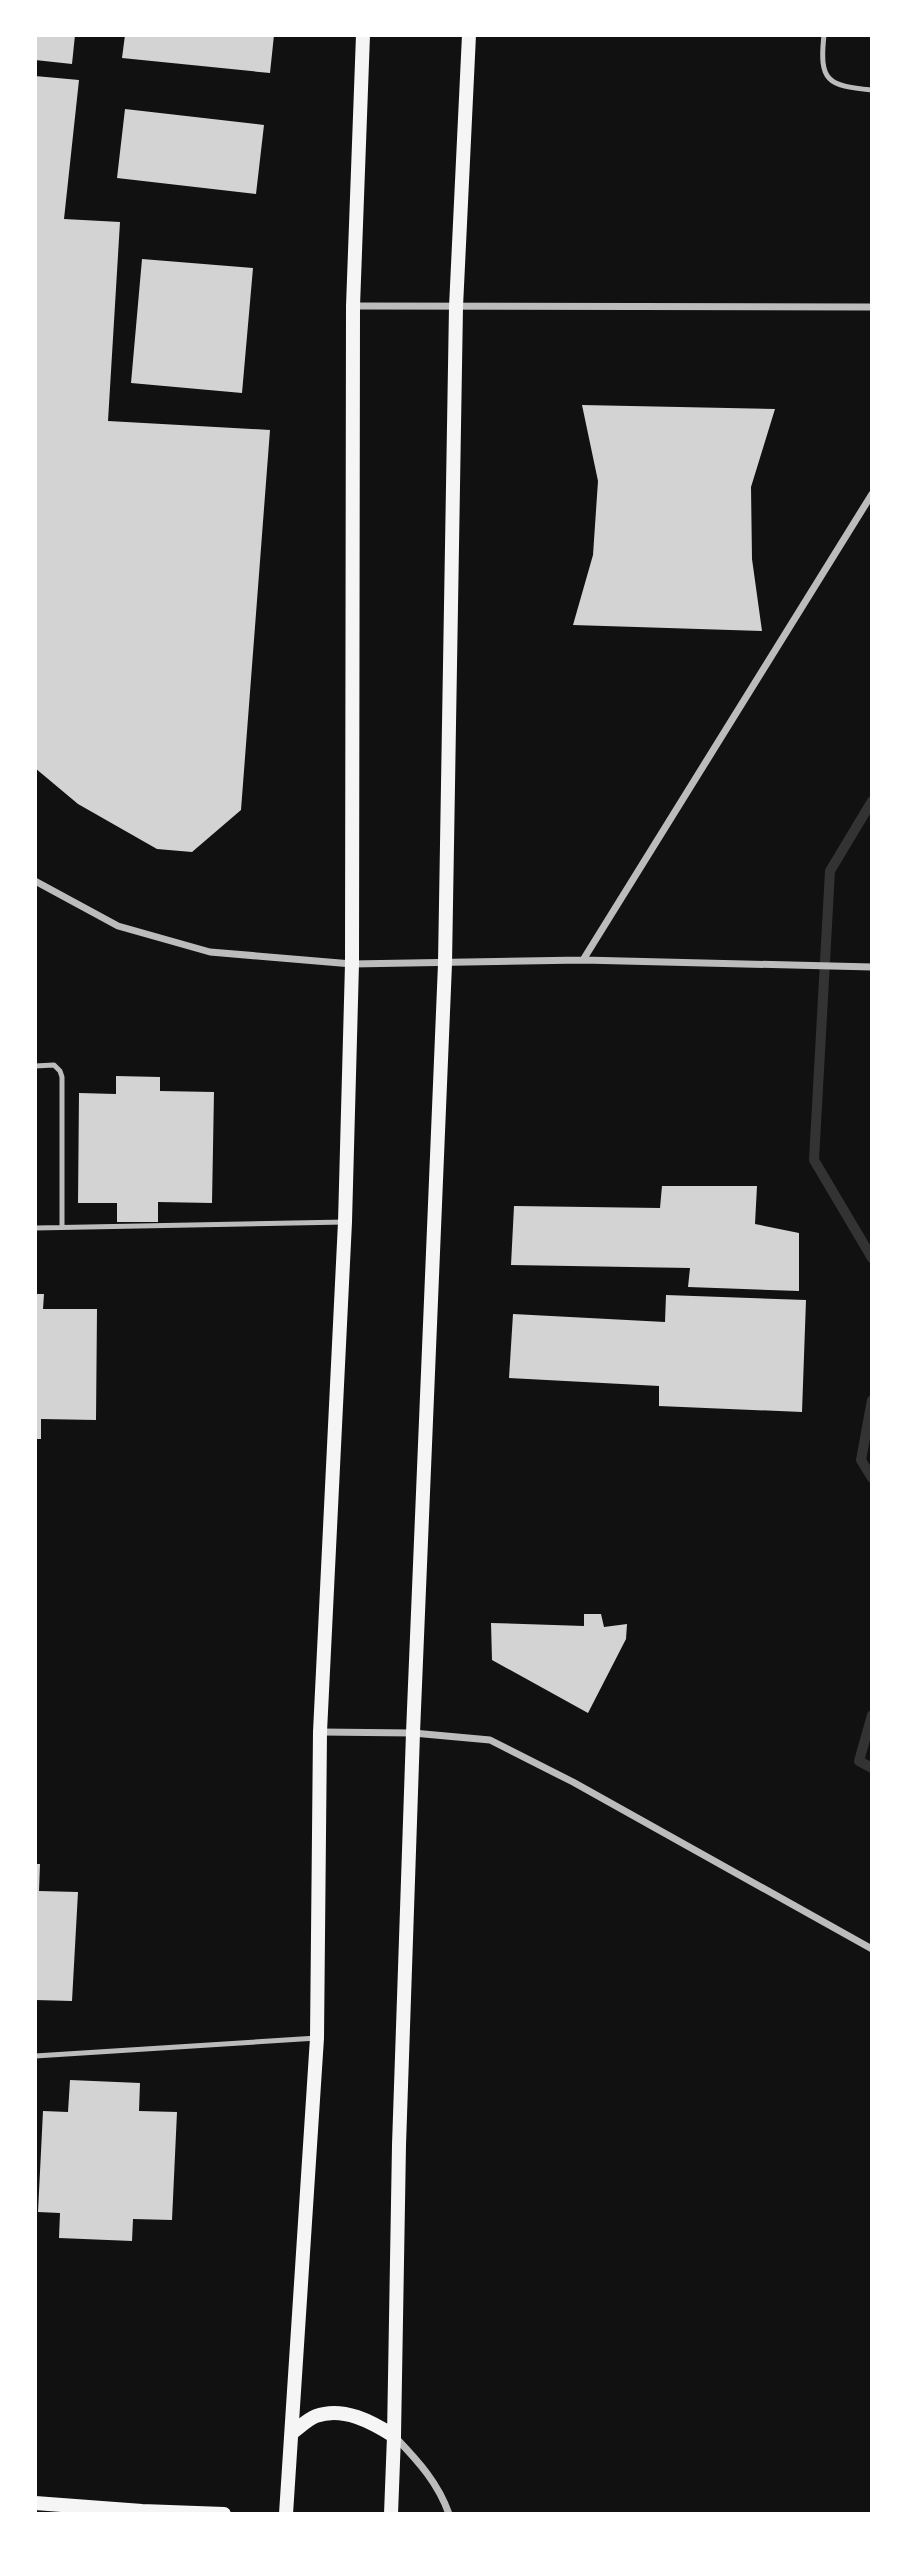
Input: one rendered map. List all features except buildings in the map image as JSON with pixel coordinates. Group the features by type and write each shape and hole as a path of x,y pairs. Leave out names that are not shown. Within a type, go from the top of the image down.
{"main road":[{"path":"286,2514 317,2039 320,1732 345,1222 352,964 353,306 363,35"},
{"path":"390,2514 413,1733 445,964 456,307 469,35"},
{"path":"293,2432 316,2416 344,2414 370,2421 394,2436"},
{"path":"35,2503 224,2514"}],"street":[{"path":"353,306 872,307"},
{"path":"583,960 872,494"},
{"path":"35,881 118,926 210,952 352,964 583,960 872,967"},
{"path":"320,1732 413,1733 490,1740 573,1782 872,1949"},
{"path":"394,2436 429,2473 442,2494 449,2514"}],"lane":[{"path":"824,35 821,62 825,74 836,84 872,90"},
{"path":"35,1066 54,1065 62,1077 62,1227"},
{"path":"35,1228 345,1222"},
{"path":"35,2056 317,2039"}],"waterway":[{"path":"872,801 830,871 814,1160 872,1258"},
{"path":"872,1400 861,1460 872,1478"},
{"path":"872,1715 859,1761 872,1768"}]}
